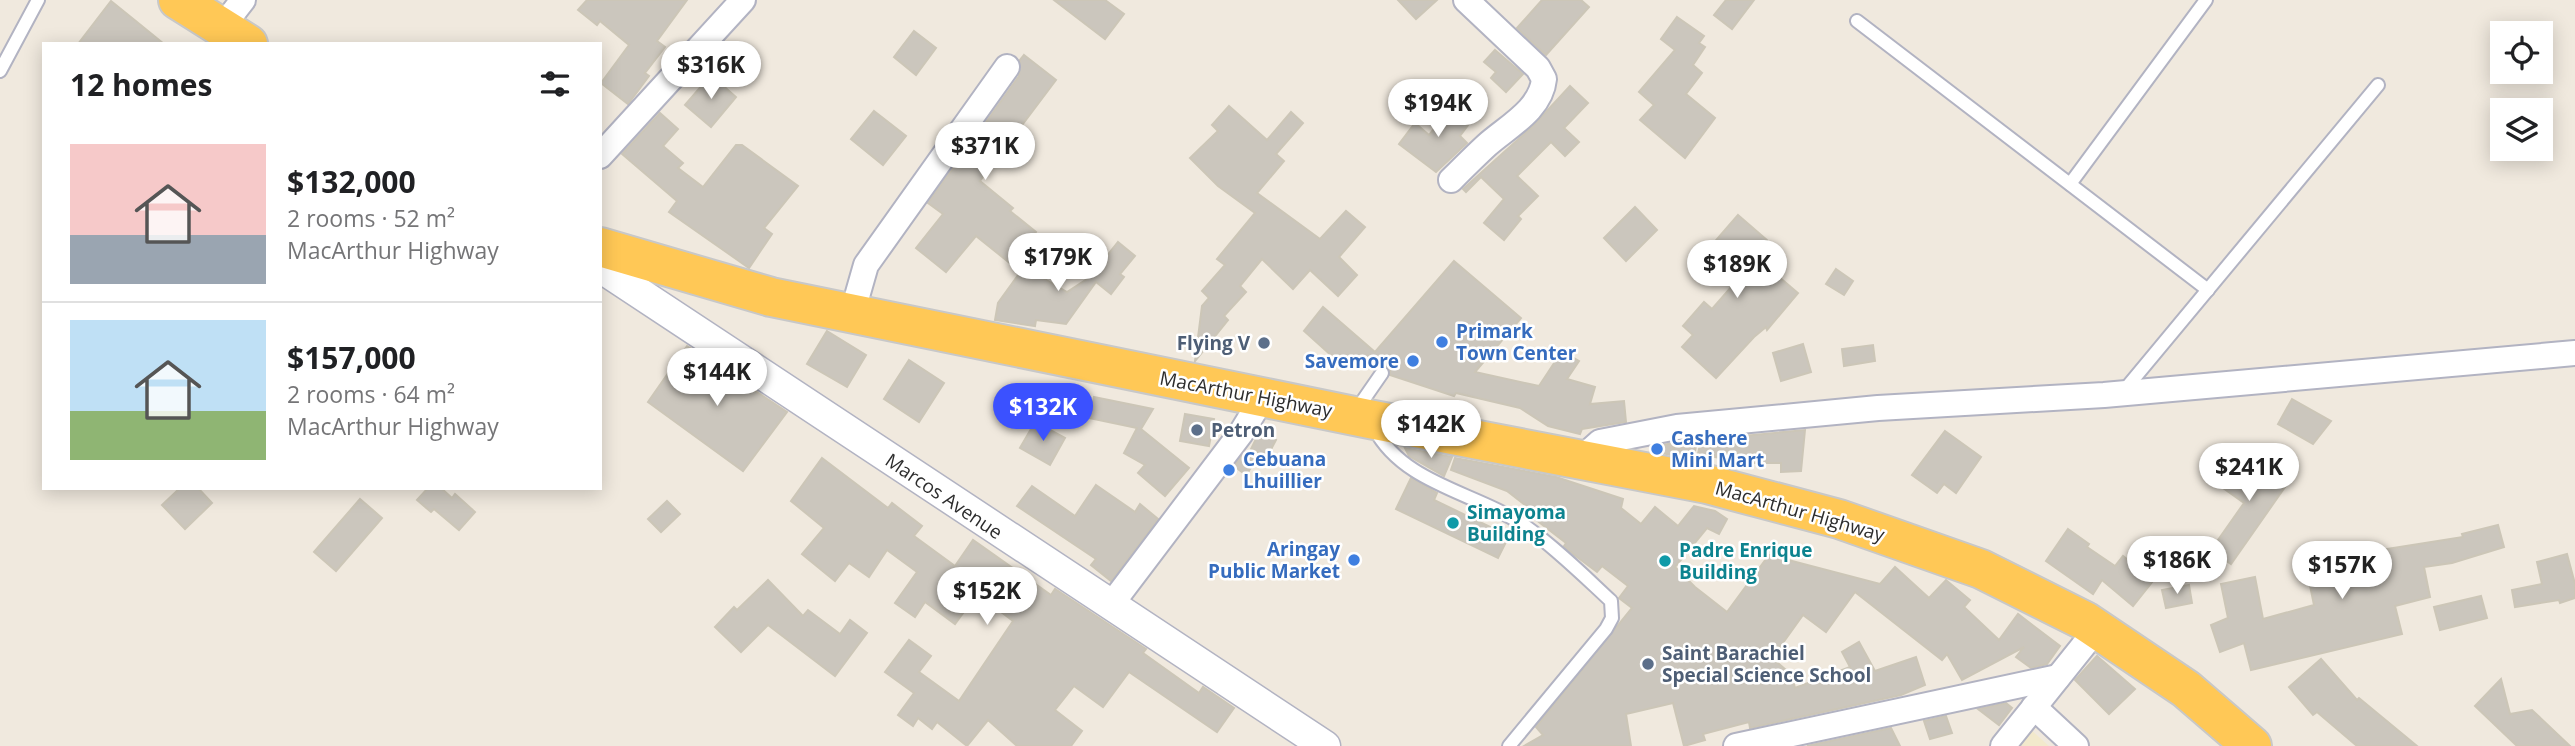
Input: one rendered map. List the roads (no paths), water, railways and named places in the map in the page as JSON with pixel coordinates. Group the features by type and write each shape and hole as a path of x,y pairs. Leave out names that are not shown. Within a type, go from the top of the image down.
{"highway":[{"path":"178,0 238,24"},
{"name":"MacArthur Highway","path":"602,248 771,297 1707,484 1839,519 1981,569 2096,630 2186,689 2252,746"}],"street":[{"path":"602,154 743,0"},
{"path":"1451,180 1490,142 1519,121 1537,96 1544,79 1538,68 1466,0"},
{"path":"852,314 866,265 1007,67"},
{"name":"Marcos Avenue","path":"602,268 1325,746"},
{"path":"1581,459 1600,442 1677,427 1878,408 2122,394 2575,353"},
{"path":"1110,606 1241,433 1264,397"},
{"path":"2003,746 2096,630"},
{"path":"1736,746 2058,677"},
{"path":"2034,707 2076,746"}],"lane":[{"path":"0,71 38,0"},
{"path":"2070,184 2206,0"},
{"path":"1857,21 2208,290"},
{"path":"2122,394 2378,85"},
{"path":"1382,373 1361,417 1380,438 1415,472 1495,507 1527,527 1611,601 1612,618 1606,629 1509,746"}],"place":[{"name":"Primark Town Center","path":"1442,342"},
{"name":"Flying V","path":"1264,343"},
{"name":"Savemore","path":"1413,361"},
{"name":"Petron","path":"1197,430"},
{"name":"Cashere Mini Mart","path":"1657,449"},
{"name":"Cebuana Lhuillier","path":"1229,470"},
{"name":"Simayoma Building","path":"1453,523"},
{"name":"Aringay Public Market","path":"1354,560"},
{"name":"Padre Enrique Building","path":"1665,561"},
{"name":"Saint Barachiel Special Science School","path":"1648,664"}]}
